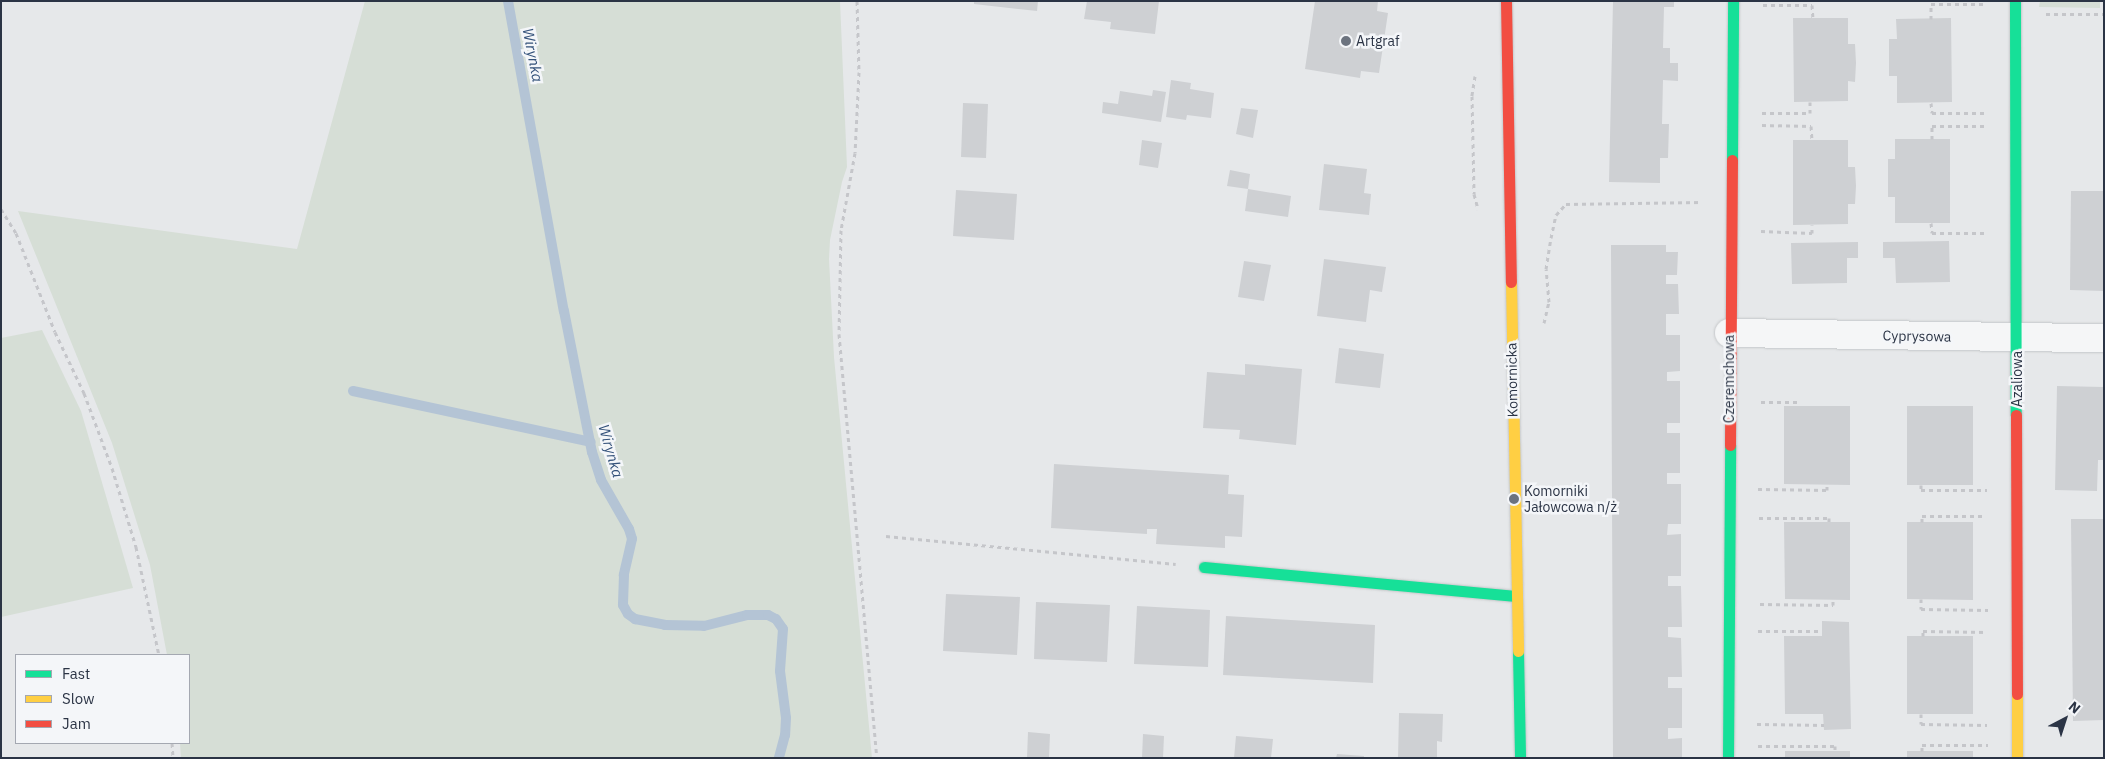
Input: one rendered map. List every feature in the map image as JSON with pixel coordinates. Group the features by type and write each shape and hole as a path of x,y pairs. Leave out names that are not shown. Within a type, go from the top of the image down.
{"street":[{"name":"Komornicka","path":"1506,1 1520,758"},
{"name":"Czeremchowa","path":"1728,758 1729,333 1733,3"},
{"name":"Azaliowa","path":"2015,3 2017,758"},
{"name":"Cyprysowa","path":"1729,333 2104,338"},
{"path":"1204,567 1516,596"}],"path":[{"path":"857,1 859,72 855,153 841,230 838,334 877,758"},
{"path":"1733,3 1812,5 1812,18"},
{"path":"1931,19 1931,4 2015,3"},
{"path":"2066,8 2066,14"},
{"path":"2043,14 2104,14"},
{"path":"1732,119 1810,114 1810,102"},
{"path":"1931,103 1932,113 2016,119"},
{"path":"1732,119 1811,126 1812,140"},
{"path":"1932,139 1932,126 2016,119"},
{"path":"1543,325 1549,302 1546,269 1551,238 1556,215 1566,204 1710,202"},
{"path":"2,210 22,247 55,332 84,393 109,460 136,547 159,654"},
{"path":"1931,223 1932,233 2016,234"},
{"path":"1731,230 1812,233 1812,225"},
{"path":"1757,402 1800,402"},
{"path":"1753,489 1827,490 1828,485"},
{"path":"1920,485 1921,490 1992,490"},
{"path":"1922,522 1922,516 1992,516"},
{"path":"1753,518 1829,518 1829,522"},
{"path":"886,536 1204,567"},
{"path":"1754,604 1834,605 1834,600"},
{"path":"1921,600 1921,609 1992,610"},
{"path":"1754,631 1822,631"},
{"path":"1923,636 1923,631 1992,632"},
{"path":"1921,714 1921,724 1992,725"},
{"path":"1754,724 1824,725"},
{"path":"172,744 173,758"},
{"path":"1922,751 1922,745 1992,745"},
{"path":"1754,746 1835,746 1835,751"}],"shaded area":[{"path":"365,1 840,1 847,167 830,240 829,259 834,357 872,758 181,758 180,744 190,744 190,654 167,654 150,565 112,443 18,211 297,249"},
{"path":"2040,1 2100,1 2100,8 2039,7"},
{"path":"42,330 81,411 133,588 1,617 1,338"}],"building":[{"path":"974,1 1038,1 1037,11 974,4"},
{"path":"1087,1 1159,1 1155,34 1110,29 1111,22 1084,19"},
{"name":"Artgraf","path":"1315,1 1378,1 1377,11 1388,13 1379,73 1361,71 1360,78 1305,69"},
{"path":"1613,1 1674,1 1674,7 1664,7 1663,48 1670,48 1670,63 1678,63 1678,81 1663,80 1662,124 1669,124 1668,158 1660,158 1660,183 1609,182"},
{"path":"1793,18 1848,18 1848,44 1855,44 1856,63 1855,82 1848,81 1848,101 1794,102"},
{"path":"1951,18 1952,102 1897,103 1897,76 1889,76 1889,39 1897,39 1896,19"},
{"path":"1171,80 1191,83 1190,89 1214,93 1211,118 1187,115 1186,120 1166,117"},
{"path":"1153,90 1166,92 1161,122 1102,113 1103,102 1118,104 1120,91 1152,96"},
{"path":"963,103 988,104 986,158 961,157"},
{"path":"1241,108 1258,110 1253,138 1236,134"},
{"path":"1895,139 1950,139 1950,223 1895,223 1895,197 1888,197 1888,159 1895,159"},
{"path":"1142,140 1162,143 1158,168 1139,165"},
{"path":"1793,140 1848,140 1848,167 1855,167 1856,186 1855,204 1848,204 1848,224 1793,225"},
{"path":"1324,164 1367,169 1364,193 1371,194 1369,215 1319,210"},
{"path":"1230,170 1250,174 1248,189 1227,186"},
{"path":"1248,189 1291,196 1288,217 1245,211"},
{"path":"956,190 1017,194 1014,240 953,236"},
{"path":"2071,191 2104,191 2104,291 2070,290"},
{"path":"1949,241 1950,282 1896,283 1895,258 1883,258 1883,242"},
{"path":"1858,242 1858,258 1847,258 1847,283 1792,284 1791,243"},
{"path":"1611,245 1666,245 1666,252 1678,252 1677,275 1666,275 1666,284 1678,284 1679,314 1666,314 1666,335 1680,335 1680,371 1667,372 1667,381 1680,381 1680,423 1667,423 1667,433 1680,433 1680,473 1667,473 1667,484 1681,484 1681,524 1668,524 1667,535 1681,534 1681,576 1668,576 1668,586 1681,586 1682,627 1668,627 1668,637 1681,638 1682,677 1668,677 1668,688 1682,688 1682,728 1668,728 1668,739 1682,738 1682,758 1613,758"},
{"path":"1324,259 1386,267 1382,292 1370,290 1366,322 1317,316"},
{"path":"1244,261 1271,265 1264,301 1238,297"},
{"path":"1339,348 1384,354 1380,388 1335,383"},
{"path":"1245,364 1302,369 1296,445 1239,439 1240,430 1203,428 1207,372 1245,375"},
{"path":"2057,386 2104,387 2104,460 2098,460 2097,491 2055,490"},
{"path":"1784,406 1850,406 1850,485 1784,484"},
{"path":"1907,406 1973,406 1973,485 1907,485"},
{"path":"1054,464 1229,475 1228,494 1244,495 1242,537 1225,536 1225,548 1156,544 1157,529 1147,529 1147,534 1051,528"},
{"path":"2071,519 2104,519 2104,720 2073,721"},
{"path":"1784,522 1850,522 1850,600 1785,599"},
{"path":"1907,522 1973,522 1973,600 1907,599"},
{"path":"946,594 1020,597 1017,655 943,651"},
{"path":"1036,602 1110,605 1107,662 1034,659"},
{"path":"1137,606 1210,610 1208,667 1134,664"},
{"path":"1226,616 1375,625 1373,683 1223,675"},
{"path":"1822,621 1849,622 1851,729 1824,730 1823,714 1785,714 1784,636 1822,636"},
{"path":"1907,636 1973,636 1973,714 1907,714"},
{"path":"1399,713 1443,714 1442,742 1437,741 1437,758 1398,758"},
{"path":"1028,732 1050,734 1049,758 1027,758"},
{"path":"1143,734 1164,736 1163,758 1142,758"},
{"path":"1236,736 1273,739 1271,758 1234,758"},
{"path":"1785,751 1850,751 1850,758 1785,758"},
{"path":"1907,751 1973,751 1973,758 1907,758"},
{"path":"1337,754 1364,756 1364,758 1336,758"}],"waterway":[{"name":"Wirynka","path":"508,1 564,311 592,452 601,480 629,529 632,539 624,575 623,605 628,614 635,619 665,625 704,626 747,615 768,615 776,619 783,629 780,671 786,718 785,735 779,758"},
{"path":"353,391 591,442"}],"traffic: fast":[{"path":"1732,160 1733,1"},
{"path":"2015,1 2016,415"},
{"path":"1728,758 1730,445"},
{"path":"1204,567 1516,596"},
{"path":"1518,651 1520,758"}],"traffic: slow":[{"path":"1511,282 1518,651"},
{"path":"2017,694 2017,758"}],"traffic: jam":[{"path":"1506,1 1511,282"},
{"path":"1730,445 1732,160"},
{"path":"2016,415 2017,694"}],"place":[{"name":"Artgraf","path":"1346,41"},
{"name":"Komorniki Jałowcowa n/ż","path":"1514,499"}]}
